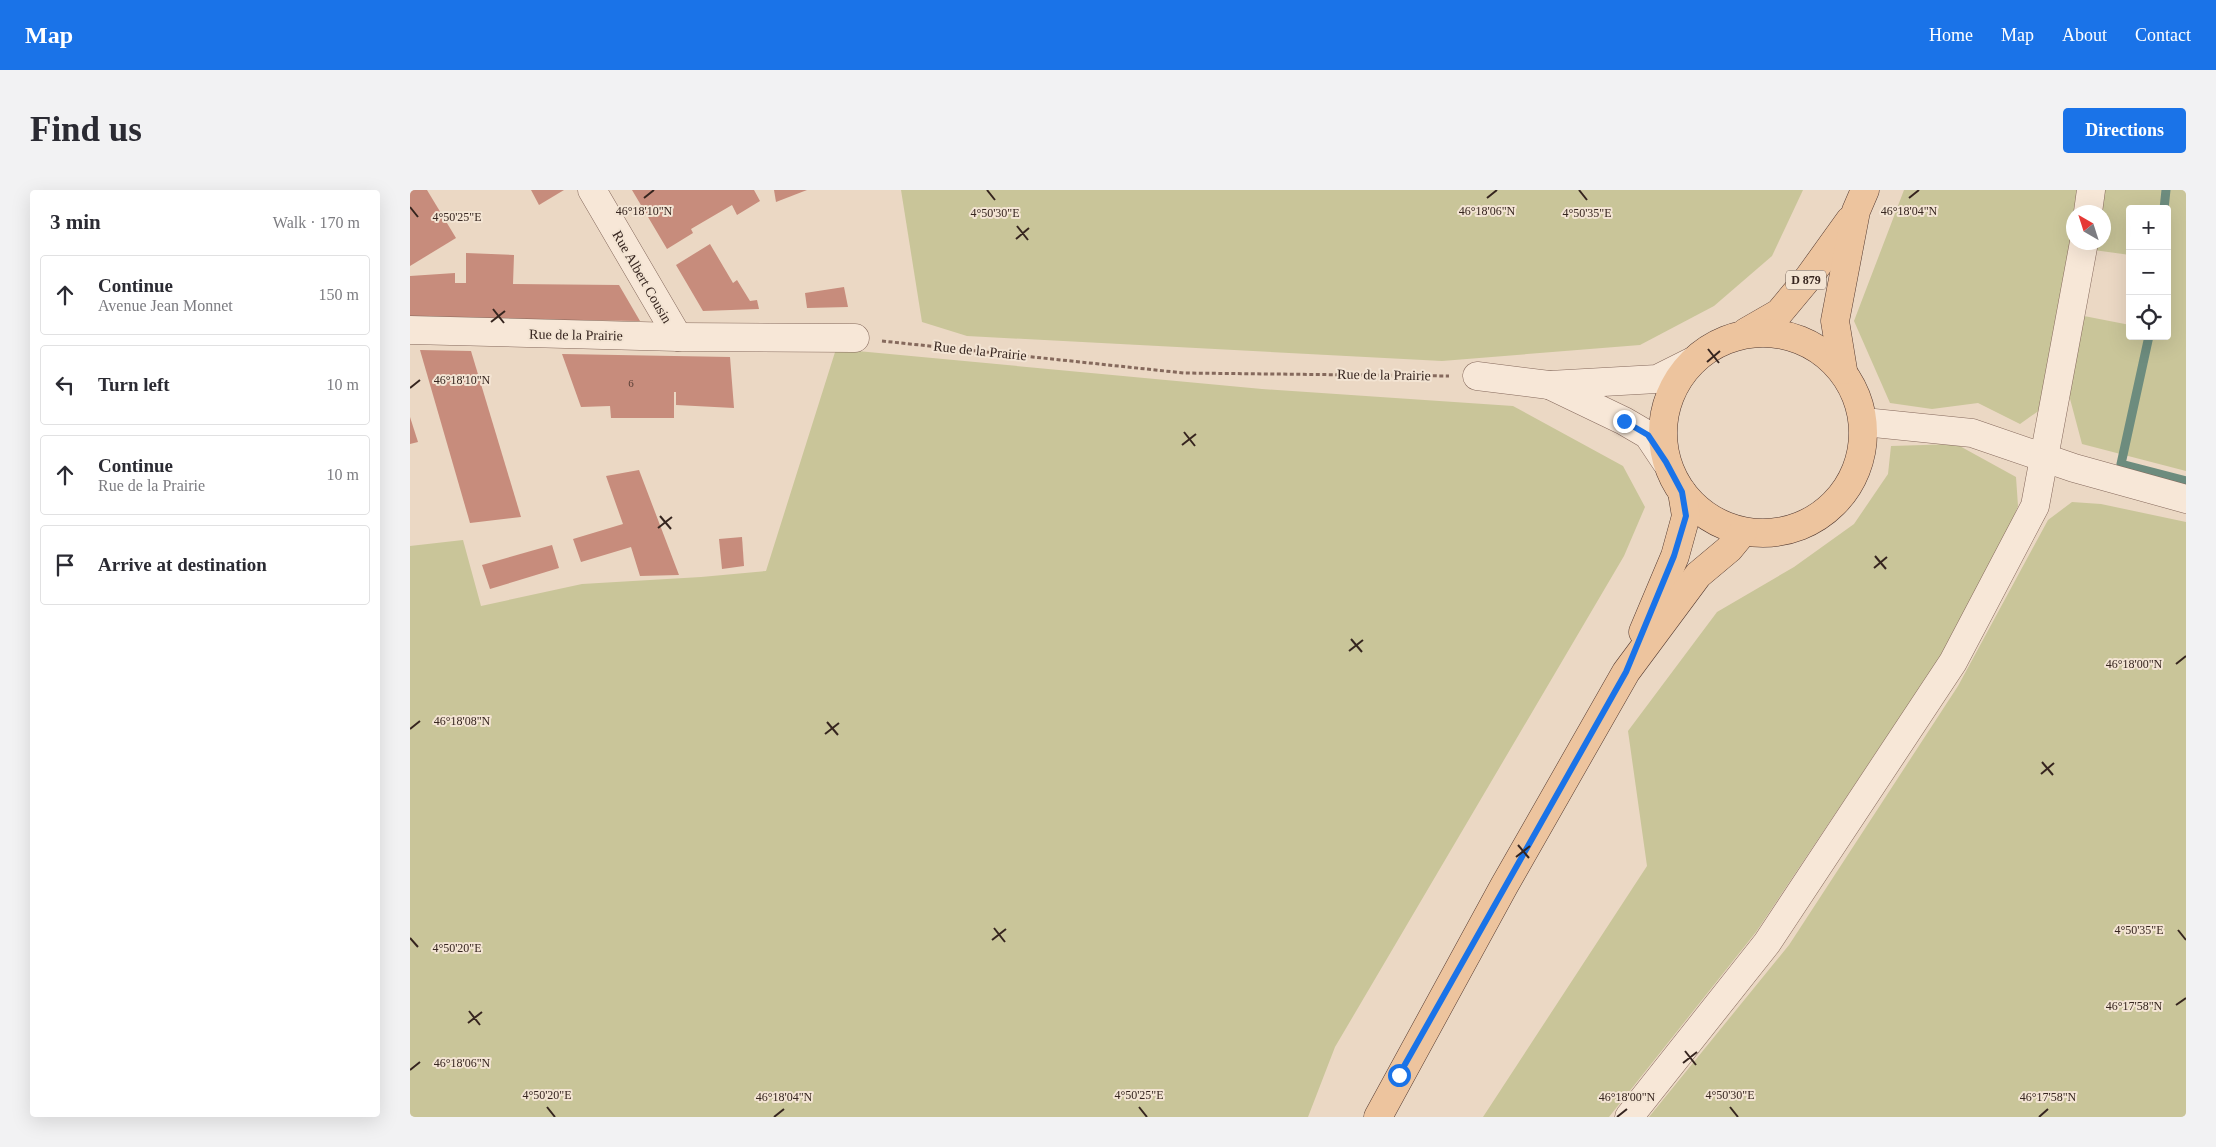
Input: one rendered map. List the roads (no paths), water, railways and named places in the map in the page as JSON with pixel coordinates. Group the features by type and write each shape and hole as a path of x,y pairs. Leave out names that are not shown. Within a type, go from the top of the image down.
{"main road":[{"name":"D 879","path":"1742,334 1779,313 1809,277 1860,200"},
{"name":"D 879","path":"1843,370 1835,321 1860,200"},
{"path":"1770,332 1798,337 1823,351 1843,370 1857,395 1864,422 1863,449 1855,475 1840,498 1820,516 1796,528 1770,534 1742,532 1717,522 1695,507 1682,492 1666,462 1662,436 1665,409 1675,383 1693,361 1716,344 1742,334 1770,332"},
{"path":"1626,672 1674,556 1686,516 1682,492"},
{"path":"1378,1117 1504,886 1626,672 1698,575 1729,549 1742,532"}],"street":[{"name":"Rue Albert Cousin","path":"592,190 678,337"},
{"path":"2089,205 2091,190"},
{"path":"1629,1117 1767,943 1953,662 2035,506 2083,250"},
{"name":"Rue de la Prairie","path":"410,330 678,337 855,338"},
{"path":"1477,376 1549,385 1657,379 1693,361"},
{"path":"1549,385 1624,421 1648,435 1666,462"},
{"path":"1864,422 1972,433 2045,458 2186,499"}],"waterway":[{"path":"2164,205 2166,190"},
{"path":"2148,340 2121,464 2186,481"}]}
